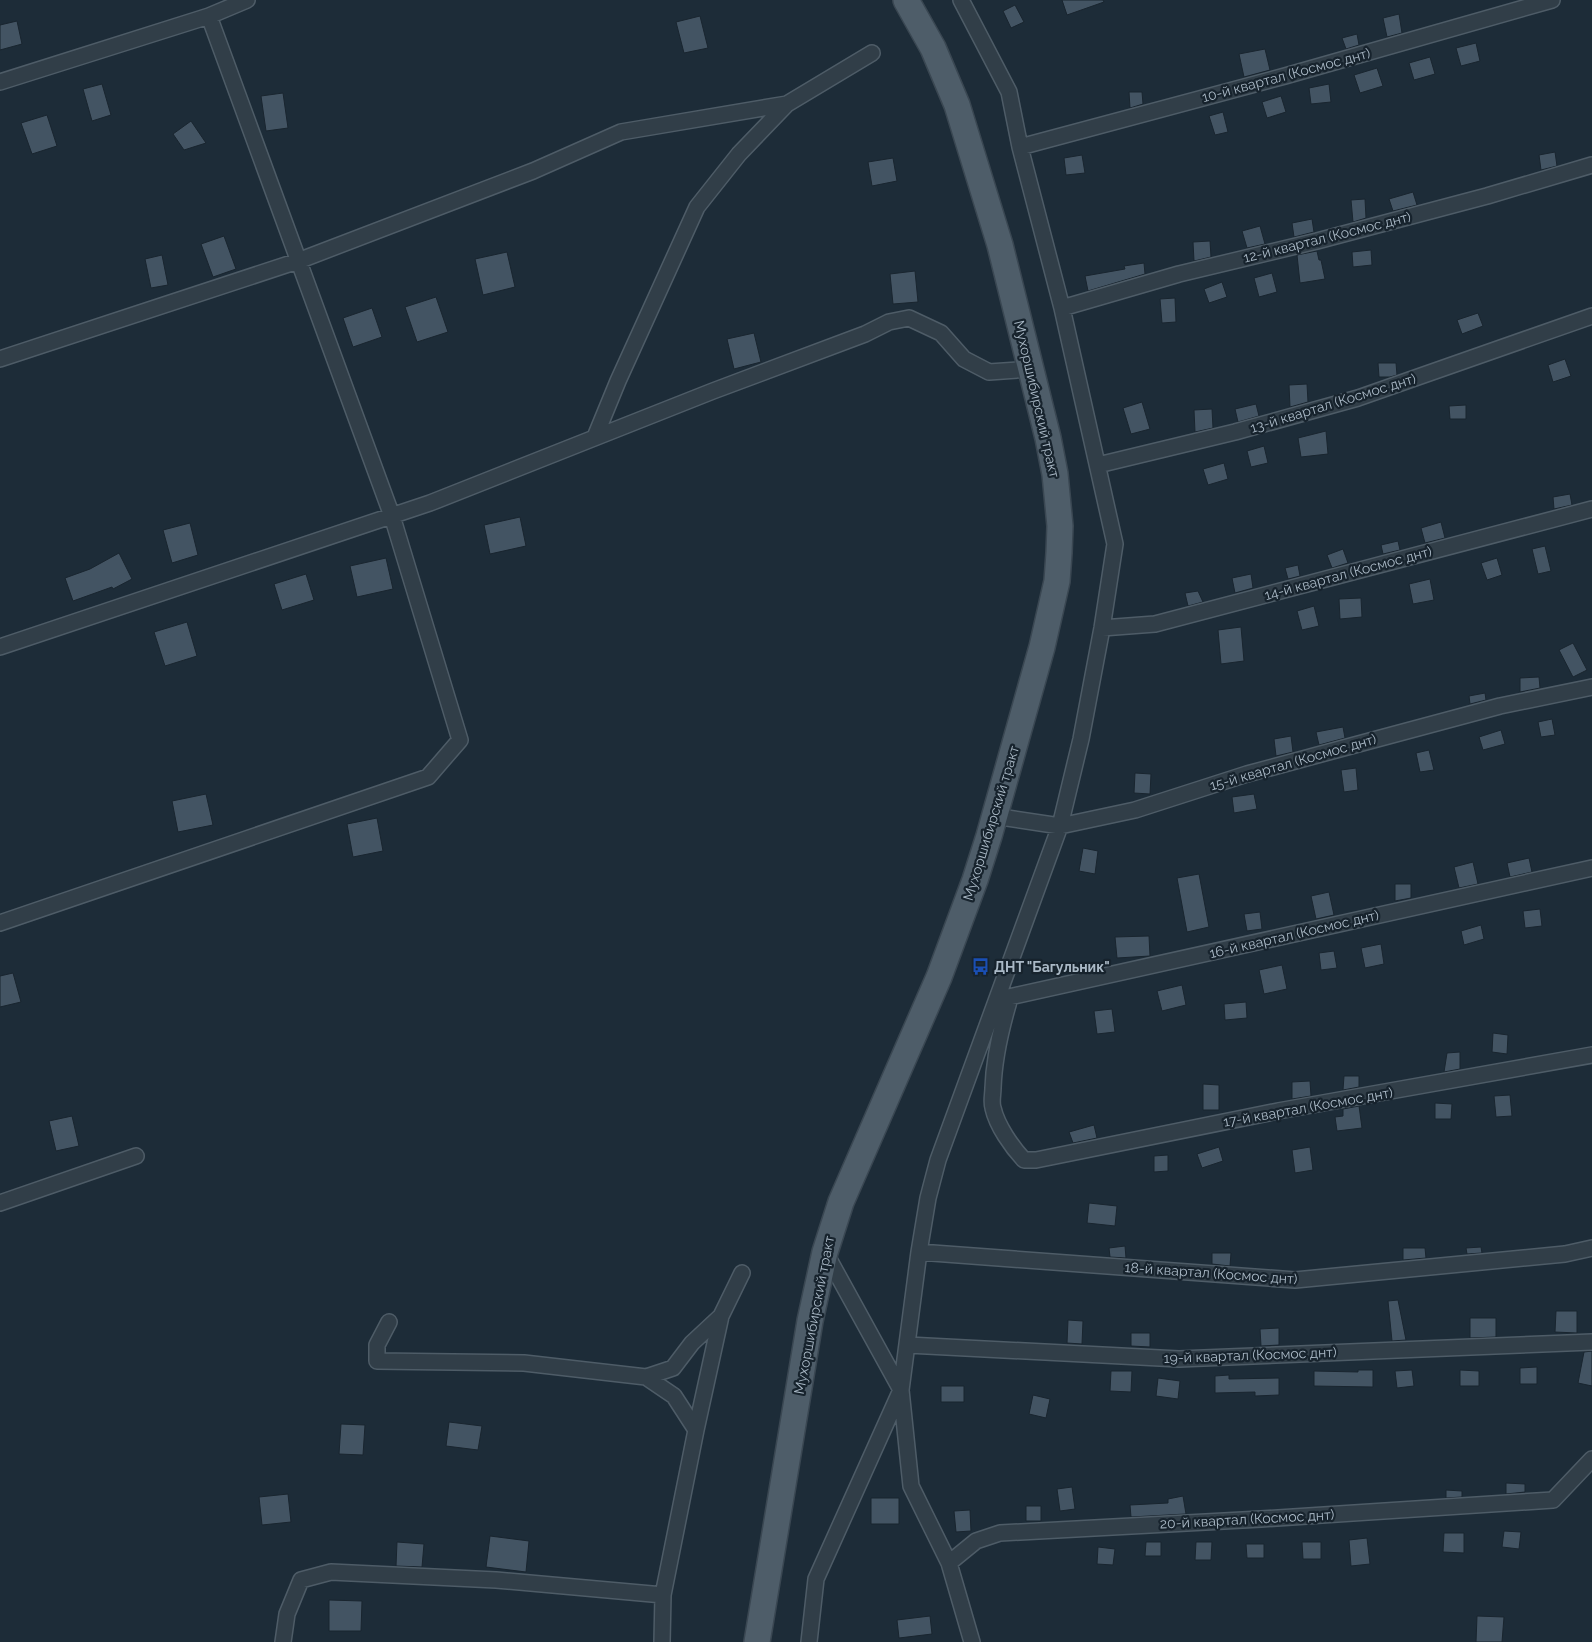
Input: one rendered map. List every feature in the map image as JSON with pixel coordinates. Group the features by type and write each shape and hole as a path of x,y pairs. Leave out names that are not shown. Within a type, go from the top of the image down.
{"main road":[{"name":"Мухоршибирский тракт","path":"758,1642 810,1321 825,1252 841,1202 939,977 960,924 989,836 1042,647 1057,581 1060,526 1055,474 1000,246 957,105 933,48 906,0"}],"street":[{"path":"0,82 209,16 247,0"},
{"path":"960,0 1009,92 1020,147 1062,308 1114,544 1102,628 1081,739 1060,826 1003,999 938,1160 928,1198 901,1390 911,1486 949,1563 972,1642"},
{"name":"10-й квартал (Космос днт)","path":"1020,147 1552,0"},
{"path":"0,923 428,777 460,740 392,516 209,16"},
{"path":"595,437 622,372 697,207 738,154 786,104 872,53"},
{"path":"0,359 298,261 533,171 621,132 786,104"},
{"name":"12-й квартал (Космос днт)","path":"1062,308 1179,274 1317,241 1592,165"},
{"name":"13-й квартал (Космос днт)","path":"1098,466 1235,432 1358,398 1592,316"},
{"path":"0,646 430,503 595,437 865,334 889,322 909,318 941,333 964,359 990,372 1031,369"},
{"name":"14-й квартал (Космос днт)","path":"1102,628 1155,624 1592,508"},
{"name":"15-й квартал (Космос днт)","path":"994,816 1060,826 1135,810 1247,774 1377,738 1500,706 1592,687"},
{"name":"16-й квартал (Космос днт)","path":"1003,999 1592,868"},
{"name":"17-й квартал (Космос днт)","path":"1003,999 994,1072 992,1107 1014,1150 1024,1160 1036,1160 1278,1111 1592,1055"},
{"path":"0,1203 136,1156"},
{"name":"18-й квартал (Космос днт)","path":"919,1252 1295,1280 1565,1254 1592,1248"},
{"path":"825,1252 901,1390"},
{"path":"662,1642 663,1595 696,1430 721,1316 742,1273"},
{"path":"389,1322 377,1345 377,1361 524,1363 646,1377 673,1368 692,1342 721,1316"},
{"name":"19-й квартал (Космос днт)","path":"908,1345 1179,1359 1592,1342"},
{"path":"646,1377 674,1396 696,1430"},
{"path":"809,1642 816,1579 901,1390"},
{"name":"20-й квартал (Космос днт)","path":"949,1563 976,1541 1000,1533 1553,1500 1592,1459"},
{"path":"283,1642 288,1614 301,1580 331,1572 496,1580 663,1595"}],"building":[{"path":"1062,0 1103,0 1104,2 1067,15"},
{"path":"1015,5 1024,22 1011,28 1003,11"},
{"path":"1399,14 1402,33 1387,37 1383,18"},
{"path":"700,16 708,48 684,53 676,22"},
{"path":"17,21 22,44 0,50 0,25"},
{"path":"1357,34 1359,45 1346,49 1342,38"},
{"path":"1476,43 1480,61 1461,66 1456,48"},
{"path":"1265,49 1270,70 1244,77 1239,54"},
{"path":"1430,57 1435,74 1414,80 1409,63"},
{"path":"1377,68 1383,86 1360,93 1354,75"},
{"path":"102,84 111,115 92,121 83,89"},
{"path":"1329,84 1331,102 1311,104 1309,88"},
{"path":"1129,92 1142,92 1143,104 1130,108"},
{"path":"283,93 288,128 266,131 261,96"},
{"path":"1281,96 1286,112 1267,118 1262,102"},
{"path":"1223,112 1228,132 1215,135 1209,116"},
{"path":"47,115 57,146 32,154 21,123"},
{"path":"191,121 206,143 184,150 173,134"},
{"path":"1555,152 1557,166 1541,170 1539,155"},
{"path":"1082,155 1085,173 1066,175 1064,158"},
{"path":"893,158 897,181 872,186 868,162"},
{"path":"1413,192 1417,205 1393,211 1389,199"},
{"path":"1365,199 1366,218 1353,222 1351,200"},
{"path":"1312,219 1314,232 1294,237 1292,223"},
{"path":"1260,226 1265,244 1247,248 1242,231"},
{"path":"224,236 236,269 213,277 201,244"},
{"path":"1210,241 1211,257 1194,261 1193,242"},
{"path":"1371,250 1372,265 1353,267 1352,252"},
{"path":"1317,251 1325,279 1300,283 1297,255"},
{"path":"507,252 515,287 483,295 475,259"},
{"path":"162,255 168,285 151,288 145,259"},
{"path":"1144,263 1145,274 1088,291 1085,276 1125,269 1124,266"},
{"path":"915,271 918,302 893,304 890,274"},
{"path":"1272,273 1277,292 1259,297 1254,278"},
{"path":"1222,282 1227,297 1209,303 1204,289"},
{"path":"436,297 448,332 417,342 405,307"},
{"path":"1175,298 1176,322 1162,323 1160,299"},
{"path":"372,308 382,337 353,347 343,318"},
{"path":"1478,313 1483,326 1462,334 1457,320"},
{"path":"754,333 761,362 734,369 727,339"},
{"path":"1565,359 1571,376 1553,382 1548,365"},
{"path":"1378,363 1396,363 1397,375 1379,377"},
{"path":"1307,384 1308,402 1290,407 1289,385"},
{"path":"1142,402 1150,429 1131,434 1123,408"},
{"path":"1256,404 1259,416 1238,422 1235,409"},
{"path":"1466,405 1466,419 1450,419 1449,406"},
{"path":"1212,409 1213,428 1195,432 1194,410"},
{"path":"1326,431 1328,454 1301,457 1298,438"},
{"path":"1264,446 1268,463 1251,467 1247,451"},
{"path":"1224,463 1228,479 1208,485 1203,469"},
{"path":"1570,494 1572,505 1554,509 1553,497"},
{"path":"520,517 526,546 490,554 484,525"},
{"path":"1441,522 1445,538 1425,543 1421,528"},
{"path":"190,523 198,555 172,563 163,530"},
{"path":"1398,541 1400,550 1383,554 1381,545"},
{"path":"1545,546 1551,571 1538,574 1532,549"},
{"path":"1343,549 1348,563 1332,568 1327,555"},
{"path":"119,553 132,579 113,589 112,587 73,601 65,578 90,569"},
{"path":"386,558 393,589 357,597 350,566"},
{"path":"1497,558 1502,575 1487,580 1481,563"},
{"path":"1298,565 1300,576 1288,579 1285,568"},
{"path":"306,574 314,600 282,610 274,584"},
{"path":"1251,574 1253,588 1235,593 1232,578"},
{"path":"1430,579 1434,600 1413,604 1409,584"},
{"path":"1198,591 1203,602 1188,606 1185,593"},
{"path":"1361,598 1362,617 1340,619 1339,599"},
{"path":"1314,606 1319,626 1302,630 1297,611"},
{"path":"187,622 197,656 165,666 154,632"},
{"path":"1241,627 1244,661 1221,664 1218,630"},
{"path":"1573,643 1587,670 1573,677 1559,650"},
{"path":"1539,677 1540,688 1520,692 1520,678"},
{"path":"1485,693 1486,700 1470,704 1469,696"},
{"path":"1552,719 1555,735 1541,737 1538,722"},
{"path":"1343,727 1345,738 1319,745 1316,732"},
{"path":"1501,730 1505,744 1483,750 1479,737"},
{"path":"1291,736 1293,752 1276,756 1274,739"},
{"path":"1429,750 1434,770 1420,772 1416,753"},
{"path":"1356,768 1358,790 1344,792 1341,770"},
{"path":"1135,773 1151,774 1150,794 1134,793"},
{"path":"206,794 213,825 178,832 172,801"},
{"path":"1254,794 1257,809 1234,813 1232,797"},
{"path":"377,818 383,851 353,857 347,824"},
{"path":"1083,848 1098,851 1095,874 1079,871"},
{"path":"1529,858 1532,872 1510,877 1507,863"},
{"path":"1473,862 1478,884 1459,888 1454,867"},
{"path":"1199,874 1209,927 1187,932 1177,878"},
{"path":"1395,884 1411,884 1411,898 1395,901"},
{"path":"1329,892 1334,915 1316,919 1311,896"},
{"path":"1540,909 1542,926 1525,928 1523,911"},
{"path":"1260,912 1262,929 1247,931 1244,914"},
{"path":"1481,925 1484,939 1464,945 1461,931"},
{"path":"1149,936 1150,956 1117,958 1115,937"},
{"path":"1381,944 1384,964 1365,968 1361,948"},
{"path":"1334,951 1337,968 1321,970 1319,953"},
{"path":"1282,965 1287,989 1264,994 1259,970"},
{"path":"13,973 21,1002 0,1007 0,976"},
{"path":"1182,985 1186,1005 1162,1011 1157,991"},
{"path":"1246,1002 1247,1018 1225,1020 1224,1004"},
{"path":"1112,1009 1115,1032 1097,1034 1094,1011"},
{"path":"1493,1033 1508,1035 1507,1054 1492,1052"},
{"path":"1460,1052 1460,1069 1444,1072 1447,1053"},
{"path":"1344,1076 1359,1076 1359,1087 1343,1090"},
{"path":"1310,1081 1311,1096 1292,1099 1292,1082"},
{"path":"1203,1084 1219,1085 1219,1110 1203,1110"},
{"path":"1510,1095 1512,1116 1496,1117 1494,1096"},
{"path":"1435,1103 1452,1104 1451,1119 1435,1119"},
{"path":"1359,1106 1362,1128 1337,1131 1335,1117 1343,1116 1343,1109"},
{"path":"72,1116 79,1146 56,1151 49,1121"},
{"path":"1094,1125 1097,1138 1073,1143 1069,1132"},
{"path":"1219,1147 1223,1161 1202,1168 1197,1154"},
{"path":"1310,1147 1313,1170 1295,1173 1292,1150"},
{"path":"1168,1155 1168,1171 1154,1172 1154,1156"},
{"path":"1089,1203 1117,1206 1115,1226 1087,1223"},
{"path":"1125,1246 1126,1258 1110,1257 1109,1248"},
{"path":"1481,1247 1482,1253 1467,1254 1466,1248"},
{"path":"1403,1248 1425,1248 1426,1258 1403,1260"},
{"path":"1212,1253 1231,1253 1230,1266 1212,1264"},
{"path":"1398,1300 1406,1340 1392,1341 1388,1301"},
{"path":"1556,1311 1577,1311 1577,1333 1555,1332"},
{"path":"1470,1318 1496,1318 1496,1337 1470,1338"},
{"path":"1068,1320 1083,1321 1082,1344 1067,1343"},
{"path":"1279,1328 1279,1345 1261,1346 1260,1329"},
{"path":"1131,1333 1150,1333 1150,1347 1131,1346"},
{"path":"1592,1351 1592,1386 1578,1383 1584,1352"},
{"path":"1537,1367 1537,1384 1520,1384 1520,1368"},
{"path":"1358,1370 1373,1370 1373,1387 1314,1386 1314,1371 1358,1372"},
{"path":"1412,1370 1414,1386 1397,1388 1395,1371"},
{"path":"1460,1370 1479,1371 1479,1386 1460,1386"},
{"path":"1111,1371 1132,1371 1131,1392 1110,1391"},
{"path":"1229,1375 1229,1379 1279,1378 1279,1395 1255,1396 1255,1392 1215,1393 1215,1376"},
{"path":"1158,1378 1180,1381 1178,1399 1156,1396"},
{"path":"941,1386 964,1386 964,1402 941,1402"},
{"path":"1033,1395 1050,1399 1046,1418 1029,1414"},
{"path":"449,1422 482,1426 478,1450 446,1446"},
{"path":"341,1424 365,1425 363,1455 339,1454"},
{"path":"1506,1483 1525,1484 1525,1492 1506,1494"},
{"path":"1072,1487 1075,1509 1060,1511 1057,1489"},
{"path":"1446,1490 1462,1491 1462,1497 1446,1498"},
{"path":"288,1494 291,1522 262,1525 259,1497"},
{"path":"1183,1496 1186,1514 1131,1517 1130,1505 1168,1503 1168,1499"},
{"path":"871,1498 899,1498 899,1524 871,1524"},
{"path":"1026,1506 1041,1506 1041,1521 1026,1521"},
{"path":"970,1510 971,1531 956,1532 954,1511"},
{"path":"1504,1531 1521,1532 1519,1549 1502,1547"},
{"path":"1444,1533 1464,1533 1464,1553 1443,1552"},
{"path":"490,1536 529,1541 526,1572 486,1567"},
{"path":"1367,1538 1370,1564 1351,1566 1349,1540"},
{"path":"397,1542 424,1544 422,1567 396,1566"},
{"path":"1146,1542 1161,1542 1161,1556 1145,1556"},
{"path":"1196,1542 1212,1542 1211,1560 1195,1560"},
{"path":"1302,1542 1321,1542 1321,1559 1303,1559"},
{"path":"1246,1544 1264,1544 1264,1558 1247,1558"},
{"path":"1098,1547 1115,1549 1113,1565 1097,1564"},
{"path":"329,1600 362,1601 361,1631 329,1631"},
{"path":"930,1616 932,1634 899,1638 897,1620"},
{"path":"1477,1616 1504,1617 1502,1642 1476,1642"}],"place":[{"name":"ДНТ \"Багульник\"","path":"980,967"}]}
